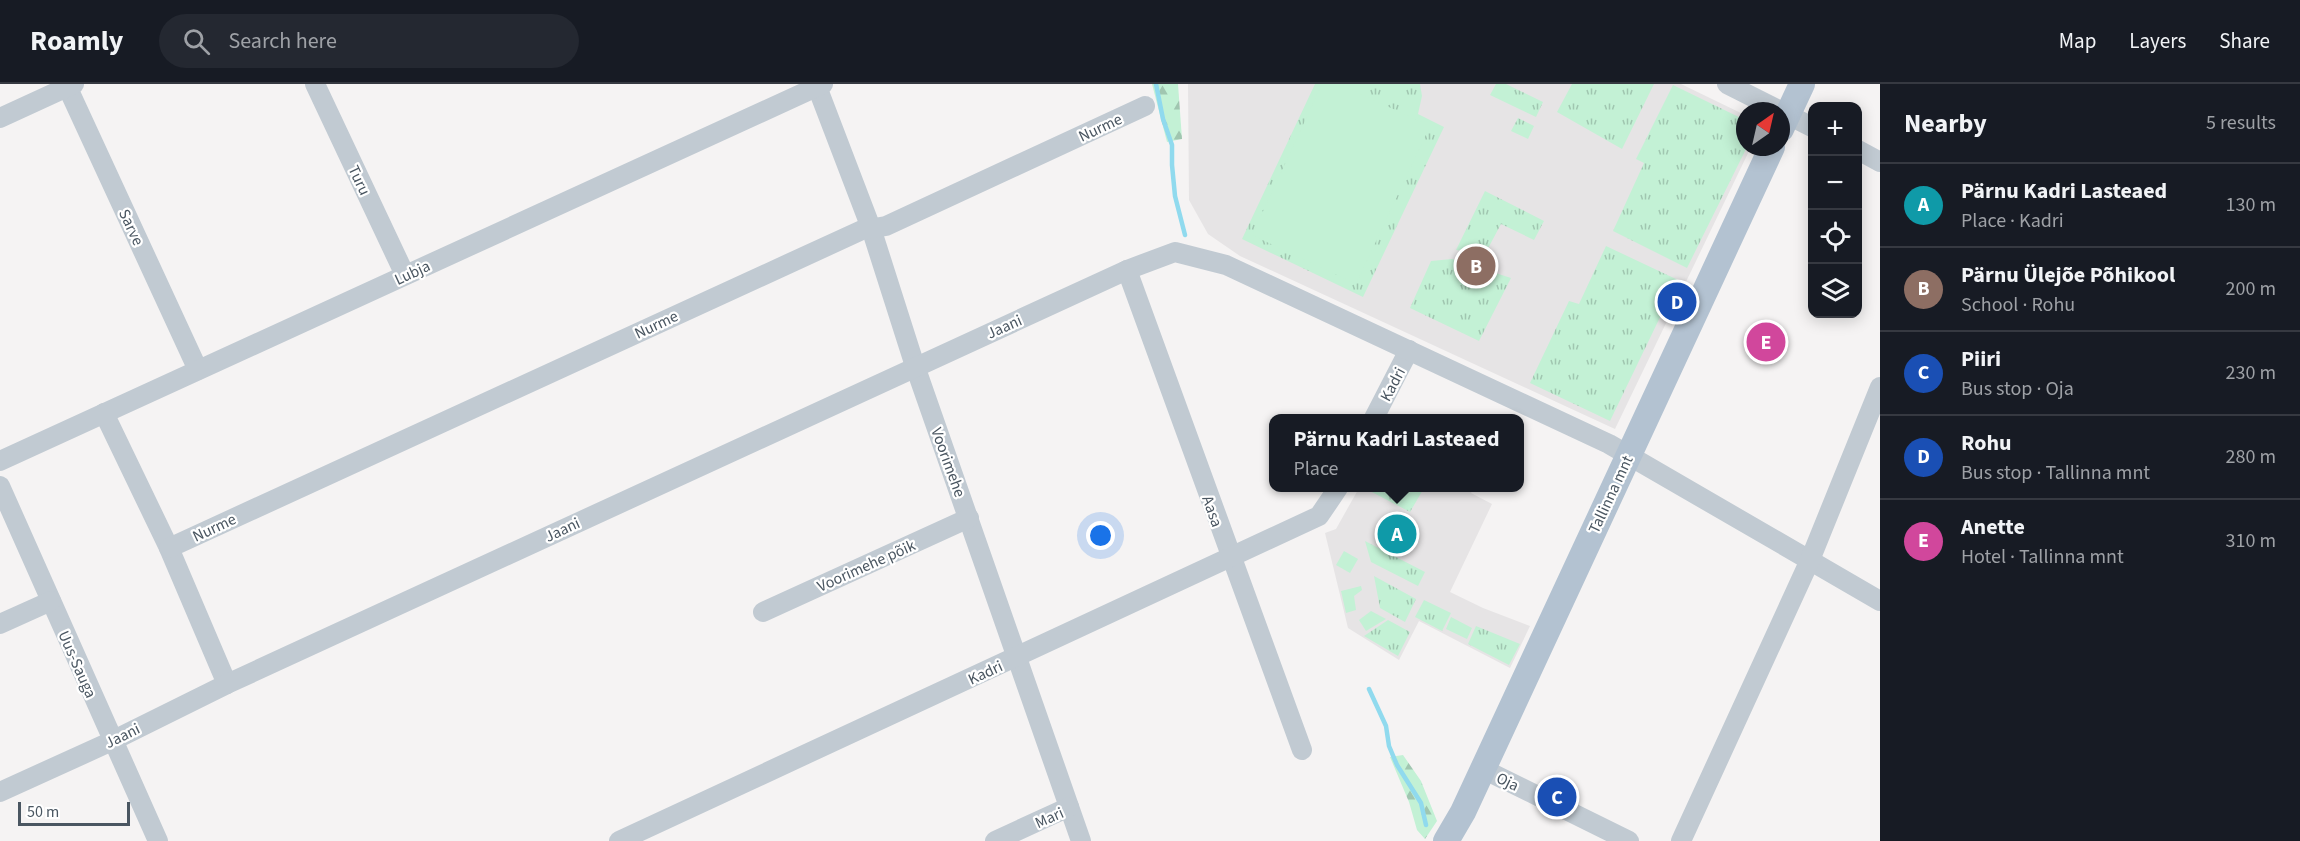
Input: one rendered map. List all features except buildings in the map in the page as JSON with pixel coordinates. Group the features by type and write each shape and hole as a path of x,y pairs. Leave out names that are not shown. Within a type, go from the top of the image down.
{"main road":[{"path":"1790,110 1802,84"},
{"name":"Tallinna mnt","path":"1446,841 1463,812 1769,156"}],"street":[{"name":"Turu","path":"315,84 405,275"},
{"path":"1726,84 1755,102"},
{"path":"0,118 69,85"},
{"name":"Sarve","path":"69,85 198,370"},
{"name":"Lubja","path":"0,461 819,85"},
{"name":"Voorimehe","path":"819,85 871,228 915,366 1081,841"},
{"name":"Nurme","path":"169,548 862,230 886,226 1145,106"},
{"path":"1790,122 1808,126"},
{"path":"1862,153 1880,162"},
{"name":"Jaani","path":"0,792 112,741 227,684 915,366 1127,270 1175,252 1226,265 1629,454 1644,465 1880,601"},
{"name":"Aasa","path":"1127,270 1302,750"},
{"name":"Kadri","path":"1376,414 1409,350"},
{"path":"1681,841 1810,560 1880,387"},
{"path":"104,413 169,548 227,684"},
{"name":"Uus-Sauga","path":"0,486 158,841"},
{"name":"Kadri","path":"619,841 1231,559 1319,516 1335,492"},
{"name":"Voorimehe põik","path":"763,612 969,518"},
{"path":"0,624 51,601"},
{"name":"Oja","path":"1483,769 1629,841"},
{"name":"Mari","path":"995,841 1069,807"}],"shaded area":[{"path":"1188,84 1681,84 1736,111 1736,156 1747,156 1615,429 1240,256 1208,234 1189,200"},
{"path":"1357,492 1472,492 1492,504 1450,592 1483,608 1530,626 1510,668 1419,621 1399,660 1348,628 1325,533 1336,529"}],"green space":[{"path":"1152,84 1178,84 1182,139 1167,142"},
{"path":"1315,84 1420,84 1422,96 1418,114 1444,127 1363,297 1242,239"},
{"path":"1322,84 1339,84 1430,126 1356,284 1252,235"},
{"path":"1496,84 1506,84 1543,102 1536,117 1490,95"},
{"path":"1572,84 1654,84 1622,149 1557,112"},
{"path":"1673,85 1736,116 1736,156 1743,156 1687,268 1613,231 1644,163 1636,159"},
{"path":"1518,118 1534,126 1528,139 1511,131"},
{"path":"1485,191 1544,221 1534,240 1501,224 1485,254 1456,250"},
{"path":"1606,246 1678,280 1610,421 1530,383 1569,301 1579,304"},
{"path":"1452,259 1511,278 1479,341 1410,308 1431,261"},
{"path":"1372,492 1422,492 1410,512"},
{"path":"1365,541 1425,572 1418,586 1371,562"},
{"path":"1344,551 1358,559 1350,573 1336,565"},
{"path":"1374,576 1416,599 1405,622 1380,608"},
{"path":"1361,586 1362,590 1354,596 1356,610 1346,613 1341,591"},
{"path":"1424,600 1451,613 1442,631 1415,617"},
{"path":"1371,611 1386,619 1366,631 1359,620"},
{"path":"1451,617 1472,628 1467,639 1446,629"},
{"path":"1388,620 1410,632 1398,656 1364,636"},
{"path":"1476,626 1520,644 1509,665 1468,644"},
{"path":"1403,755 1421,781 1437,821 1425,839 1417,830 1409,802 1390,757"}],"waterway":[{"path":"1156,84 1163,119 1172,145 1175,196 1185,235"},
{"path":"1369,689 1386,726 1389,746 1397,765 1421,803 1426,825"}],"place":[{"name":"Pärnu Ülejõe Põhikool","path":"1476,266"},
{"name":"Rohu","path":"1677,302"},
{"name":"Anette","path":"1766,342"},
{"name":"Pärnu Kadri Lasteaed","path":"1397,534"},
{"name":"Piiri","path":"1557,797"}]}
